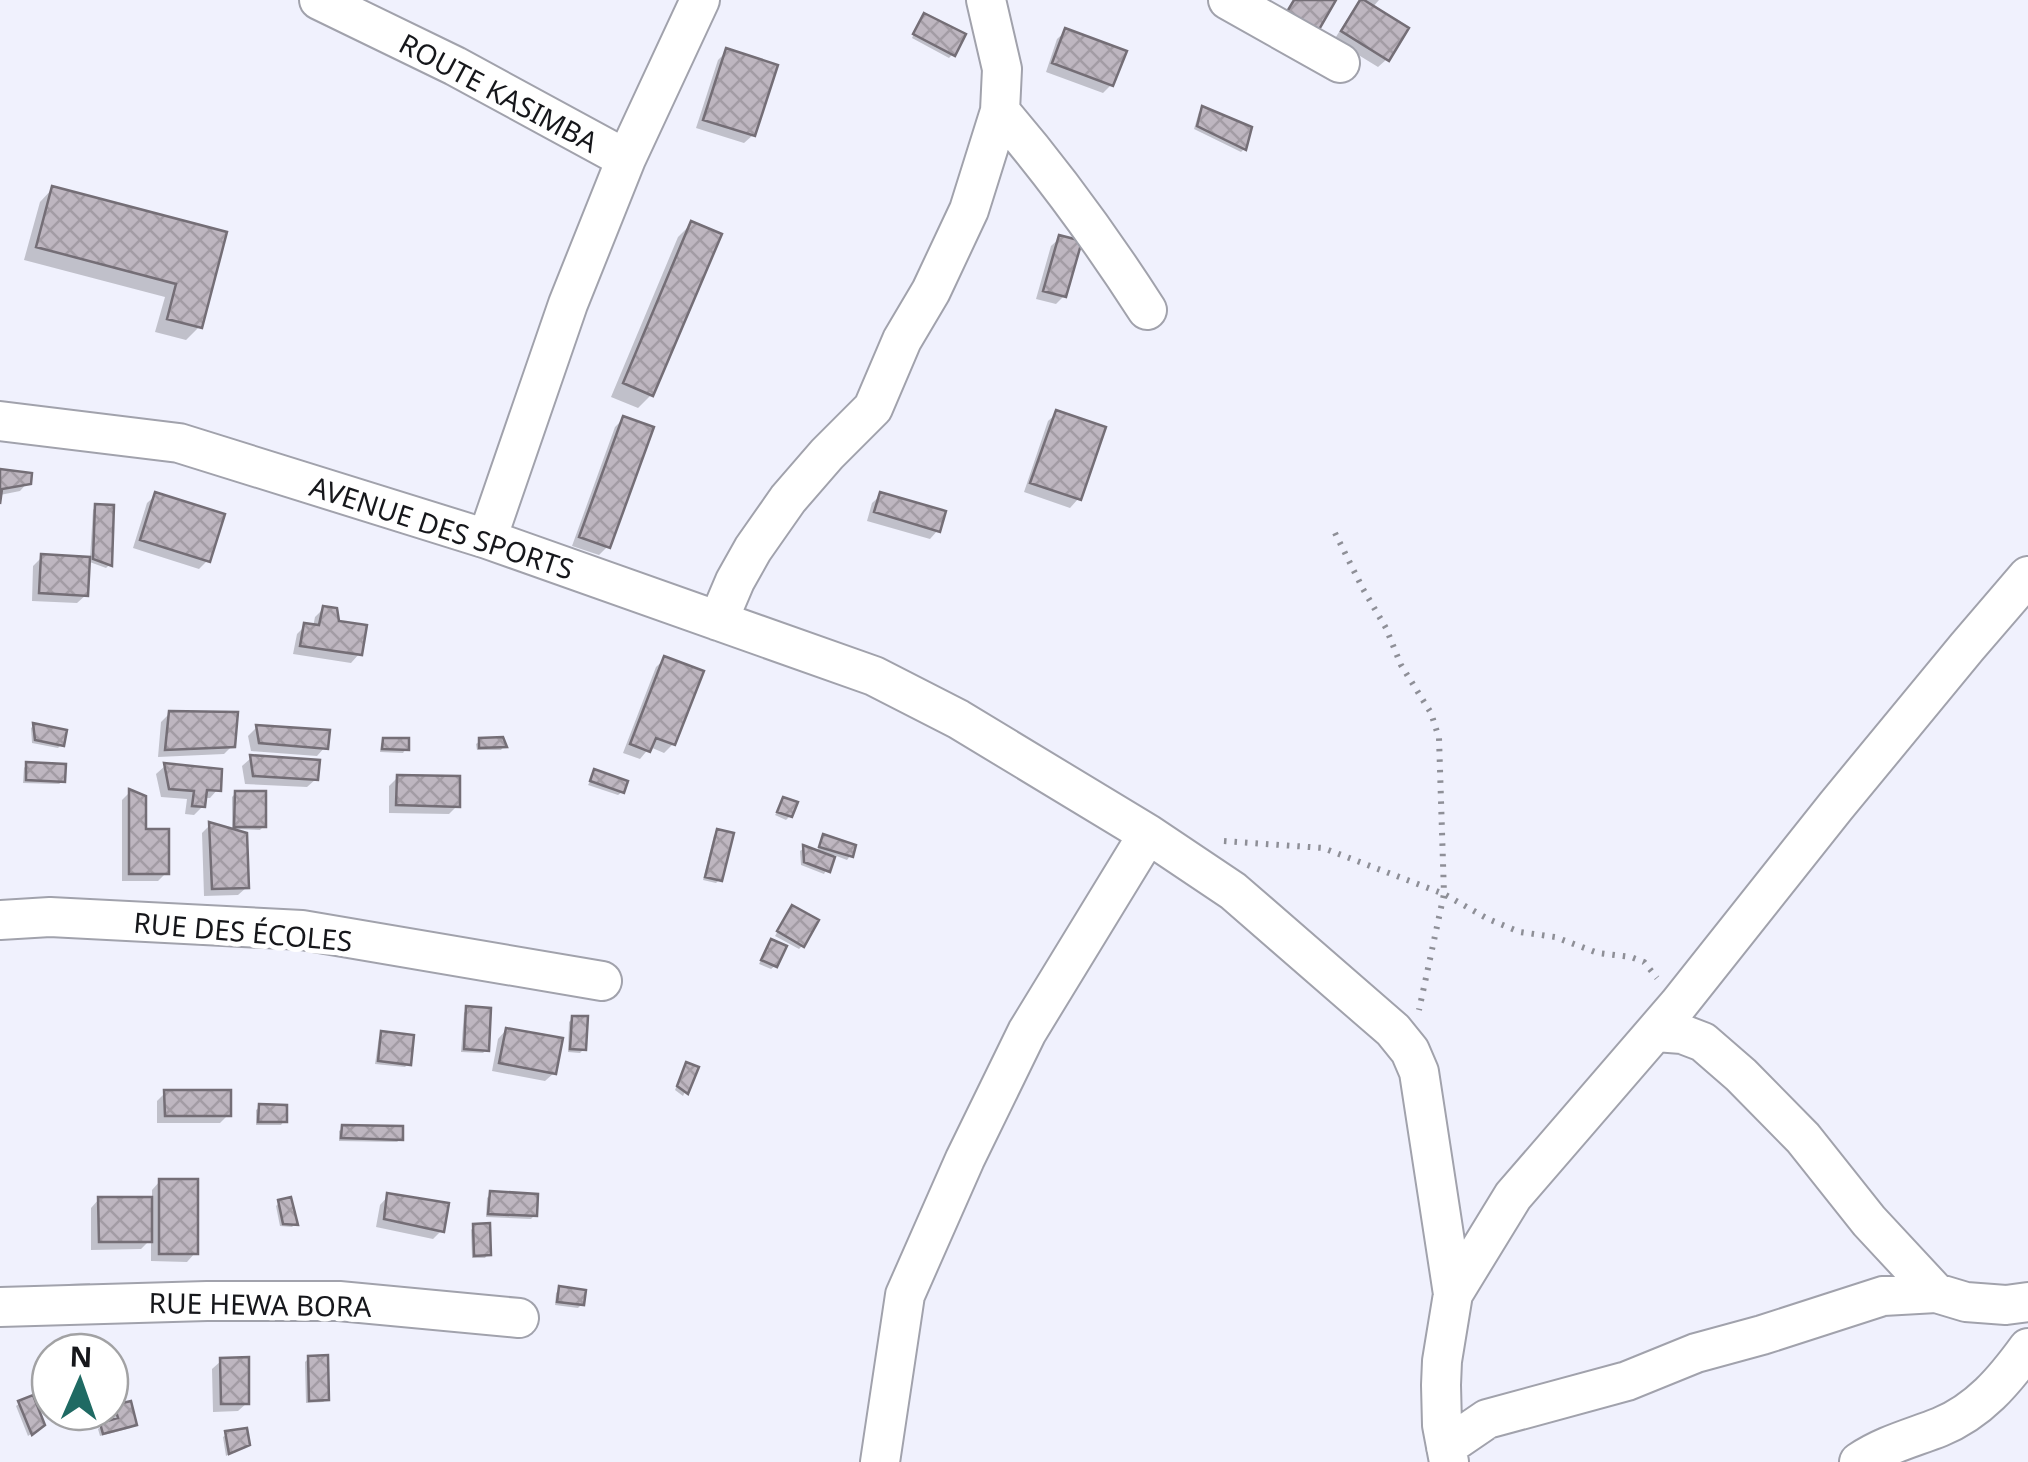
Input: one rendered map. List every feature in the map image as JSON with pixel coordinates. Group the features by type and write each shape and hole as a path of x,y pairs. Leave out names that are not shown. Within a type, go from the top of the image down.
{"street":[{"name":"ROUTE KASIMBA","path":"319,0 454,66 626,159"},
{"path":"487,539 568,304 626,159 700,0"},
{"path":"718,621 753,549 788,499 873,408 902,340 931,291 969,210 1000,111 1002,69 986,0"},
{"path":"1228,0 1340,63"},
{"path":"1000,111 1104,242 1147,310"},
{"name":"AVENUE DES SPORTS","path":"0,421 179,443 487,539 874,676 958,719 1148,834 1233,892 1393,1030 1410,1051"},
{"path":"1453,1294 1513,1196 1667,1018 1966,646 2028,576"},
{"path":"880,1462 905,1295 1027,1032 1148,834"},
{"name":"RUE DES ÉCOLES","path":"0,920 50,917 302,930 602,981"},
{"path":"1667,1018 1682,1034 1703,1042 1803,1138 1869,1221 1936,1293"},
{"path":"1410,1051 1419,1072 1453,1294 1442,1361 1442,1424 1447,1455"},
{"path":"1447,1455 1487,1419 1627,1381 1696,1353 1882,1296 1936,1293 1966,1302 2028,1302"},
{"name":"RUE HEWA BORA","path":"0,1307 339,1301 519,1318"},
{"path":"1859,1462 1877,1450 1945,1424 1982,1402 2004,1381 2028,1348"}],"path":[{"path":"1336,533 1401,665 1431,713 1439,738 1444,894 1410,1051"},
{"path":"1215,840 1323,848 1444,894 1520,932 1555,937 1585,950 1644,962 1667,1018"}],"building":[{"path":"1294,0 1336,0 1317,33 1285,15"},
{"path":"1360,0 1409,28 1389,61 1341,31"},
{"path":"924,13 966,34 955,56 913,34"},
{"path":"1065,28 1127,51 1113,86 1052,63"},
{"path":"726,48 778,65 755,136 703,120"},
{"path":"1202,106 1252,127 1246,150 1197,126"},
{"path":"52,186 227,232 202,328 167,319 176,284 36,247"},
{"path":"691,221 722,234 653,396 623,383"},
{"path":"1059,235 1082,241 1066,297 1043,291"},
{"path":"1056,410 1106,427 1081,500 1030,483"},
{"path":"623,416 654,427 610,548 579,537"},
{"path":"0,469 32,473 31,484 2,489 0,504"},
{"path":"155,492 225,514 210,562 140,540"},
{"path":"880,492 946,511 940,532 874,512"},
{"path":"95,504 114,505 112,566 93,559"},
{"path":"41,554 90,557 88,596 39,593"},
{"path":"323,606 337,608 339,621 367,625 362,655 300,646 304,623 319,625"},
{"path":"664,656 704,671 675,745 656,738 650,752 630,744"},
{"path":"169,711 238,712 235,747 165,750"},
{"path":"33,723 67,730 64,746 35,740"},
{"path":"256,725 330,730 328,749 259,743"},
{"path":"503,737 507,747 479,748 479,738"},
{"path":"383,738 409,738 409,750 382,749"},
{"path":"250,755 320,760 318,780 253,776"},
{"path":"26,762 66,764 65,782 26,780"},
{"path":"164,763 222,769 221,791 207,790 205,807 192,806 194,791 169,789"},
{"path":"594,769 628,781 624,793 590,781"},
{"path":"397,775 460,776 460,807 396,805"},
{"path":"129,789 146,796 146,829 169,829 169,874 129,874"},
{"path":"235,791 266,791 266,827 234,827"},
{"path":"783,797 798,802 792,817 777,812"},
{"path":"209,822 247,833 249,888 212,889"},
{"path":"717,829 734,833 722,881 705,877"},
{"path":"823,834 856,845 853,857 819,847"},
{"path":"803,845 835,857 830,872 804,862"},
{"path":"792,905 819,920 804,947 777,931"},
{"path":"771,939 787,946 777,967 761,960"},
{"path":"466,1006 491,1008 489,1051 464,1049"},
{"path":"572,1016 588,1016 586,1050 570,1049"},
{"path":"506,1028 563,1038 556,1074 499,1063"},
{"path":"381,1031 414,1035 411,1065 378,1061"},
{"path":"686,1062 699,1067 688,1094 677,1086"},
{"path":"164,1090 231,1090 231,1116 165,1116"},
{"path":"259,1104 287,1105 287,1122 258,1122"},
{"path":"342,1125 403,1126 403,1140 341,1138"},
{"path":"159,1179 198,1179 198,1254 159,1254"},
{"path":"490,1191 538,1194 537,1216 488,1214"},
{"path":"387,1193 449,1203 444,1232 384,1219"},
{"path":"98,1197 152,1197 152,1242 99,1242"},
{"path":"291,1197 298,1225 283,1224 278,1200"},
{"path":"490,1223 491,1255 474,1256 473,1224"},
{"path":"559,1286 586,1290 584,1305 557,1302"},
{"path":"328,1355 329,1400 309,1401 308,1356"},
{"path":"249,1357 249,1404 221,1404 220,1358"},
{"path":"30,1396 30,1430 18,1401"},
{"path":"130,1401 137,1425 130,1427"},
{"path":"247,1428 250,1445 229,1454 225,1431"}]}
